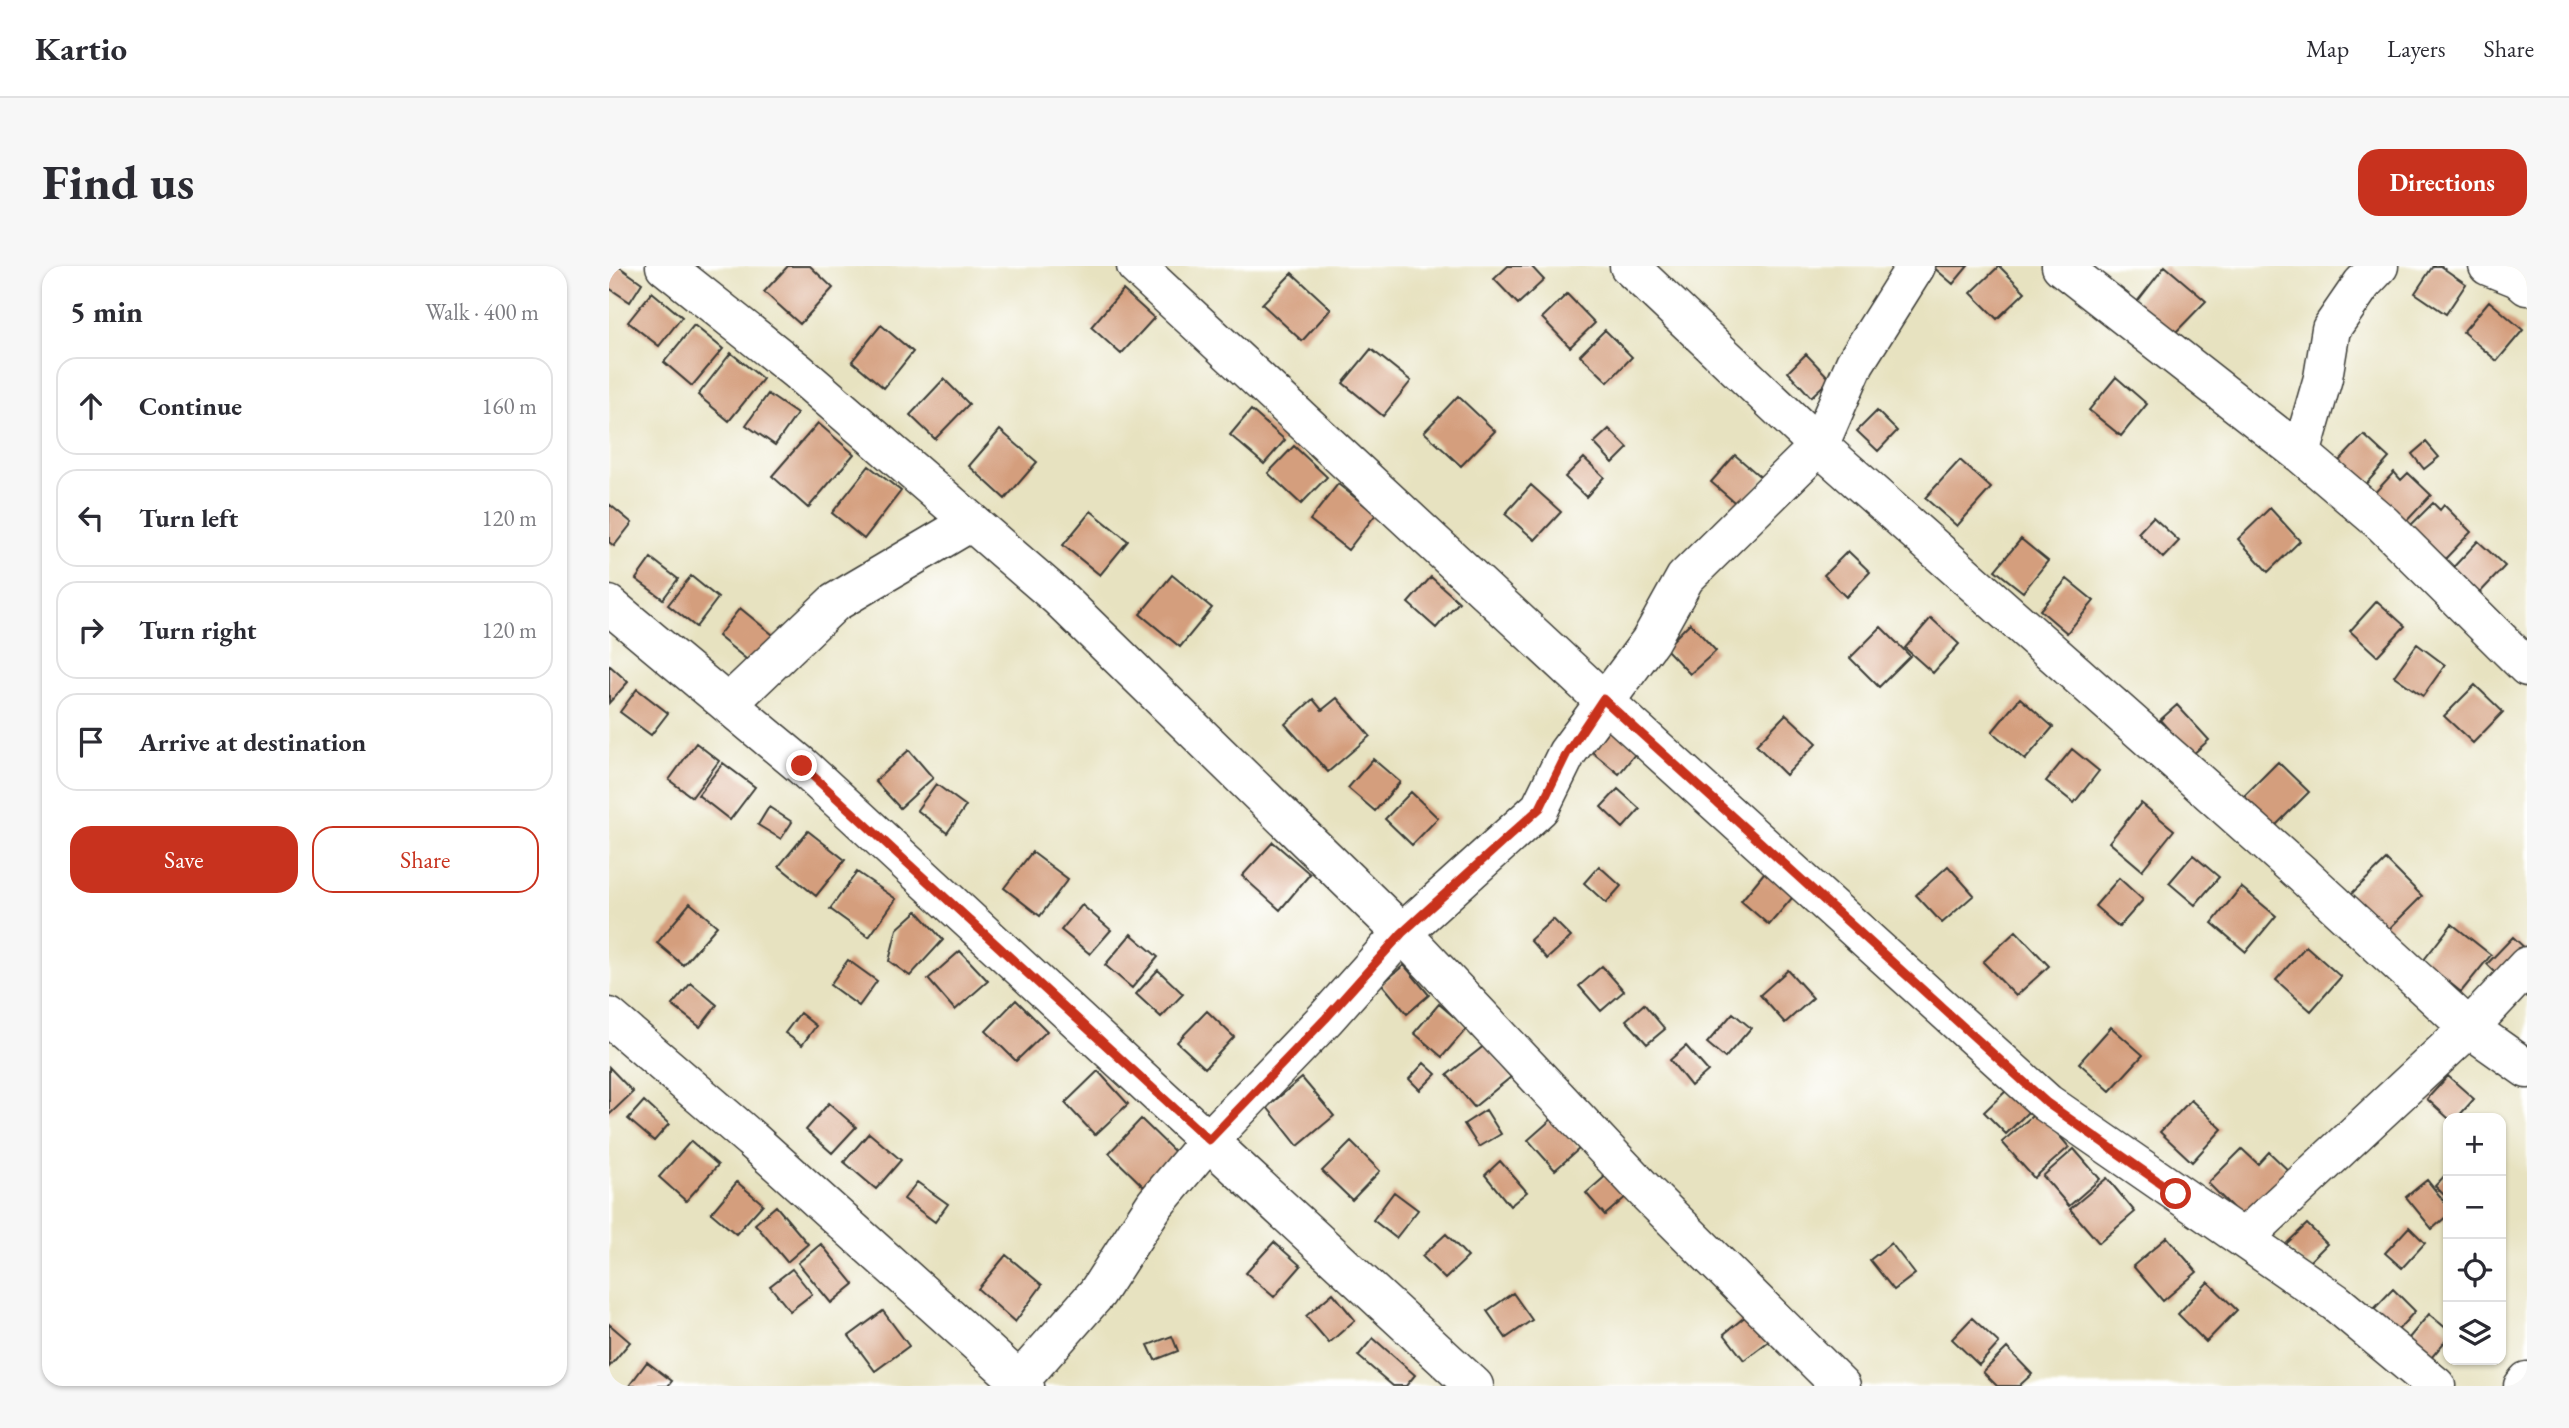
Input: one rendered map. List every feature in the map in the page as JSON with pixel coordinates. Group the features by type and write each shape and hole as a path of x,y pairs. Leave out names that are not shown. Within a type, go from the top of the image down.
{"street":[{"path":"665,266 797,371 1059,597 1402,933 1648,1194 1841,1386"},
{"path":"1136,266 1603,699 2047,1103 2335,1302 2436,1386"},
{"path":"1629,266 1819,446 2292,865 2469,1028 2527,1069"},
{"path":"609,1017 751,1139 1020,1384 1097,1293 1155,1204 1209,1140 1326,1018 1402,933 1540,808 1567,753 1603,699 1650,641 1685,578 1819,446 1855,363 1916,266"},
{"path":"2061,266 2301,454 2383,524 2527,667"},
{"path":"2301,454 2323,378 2332,329 2362,284 2379,266"},
{"path":"2488,266 2518,278 2527,286"},
{"path":"728,704 834,603 971,522"},
{"path":"609,606 802,766 1474,1386"},
{"path":"2244,1238 2469,1028 2527,966"},
{"path":"2523,1386 2527,1381"}],"building":[{"path":"611,266 618,266 642,283 630,302 609,288"},
{"path":"788,266 810,266 833,288 800,324 764,292"},
{"path":"1508,266 1531,266 1544,280 1518,304 1494,279"},
{"path":"1932,266 1968,266 1953,284"},
{"path":"1999,266 2025,292 1997,319 1971,293"},
{"path":"2165,266 2206,301 2173,335 2137,302"},
{"path":"2433,266 2440,266 2466,284 2446,314 2415,293"},
{"path":"1292,273 1331,309 1302,341 1262,304"},
{"path":"1123,290 1154,318 1121,354 1091,327"},
{"path":"652,292 682,317 659,346 628,322"},
{"path":"1567,294 1595,323 1570,347 1542,318"},
{"path":"2489,301 2523,330 2497,361 2463,332"},
{"path":"694,325 723,349 692,386 664,362"},
{"path":"881,325 913,352 884,388 852,361"},
{"path":"1605,330 1632,357 1608,382 1580,355"},
{"path":"1371,349 1411,381 1383,416 1343,383"},
{"path":"731,353 763,379 729,421 698,395"},
{"path":"1806,354 1830,379 1811,397 1788,372"},
{"path":"2116,377 2147,404 2121,436 2089,410"},
{"path":"944,379 969,404 935,439 910,415"},
{"path":"768,394 797,414 775,445 746,425"},
{"path":"1458,396 1495,431 1461,466 1424,432"},
{"path":"1251,410 1285,440 1264,464 1230,435"},
{"path":"1877,411 1897,431 1878,451 1857,431"},
{"path":"818,423 854,454 808,508 772,476"},
{"path":"1609,429 1628,448 1613,463 1594,443"},
{"path":"1000,430 1037,462 1005,499 969,466"},
{"path":"2364,435 2389,458 2364,486 2338,462"},
{"path":"2426,442 2439,457 2424,469 2412,454"},
{"path":"1294,446 1327,477 1301,504 1268,473"},
{"path":"1735,455 1763,479 1740,507 1711,482"},
{"path":"1584,458 1604,477 1586,497 1565,477"},
{"path":"1960,460 1991,488 1957,526 1925,498"},
{"path":"869,466 901,491 864,539 832,513"},
{"path":"2394,472 2401,480 2408,473 2431,495 2400,528 2369,499"},
{"path":"1338,484 1376,514 1348,550 1310,520"},
{"path":"1531,485 1561,512 1535,540 1505,514"},
{"path":"2433,503 2440,510 2444,505 2471,532 2442,562 2408,528"},
{"path":"609,504 632,523 614,546 609,542"},
{"path":"2270,508 2300,541 2268,572 2238,539"},
{"path":"1091,511 1128,541 1100,575 1063,545"},
{"path":"2153,517 2179,541 2163,558 2138,533"},
{"path":"2021,539 2048,561 2023,592 1995,570"},
{"path":"2478,541 2505,566 2474,599 2447,574"},
{"path":"1848,551 1870,572 1846,597 1824,575"},
{"path":"651,558 678,579 663,599 636,579"},
{"path":"1172,575 1212,608 1180,647 1140,614"},
{"path":"691,576 718,598 696,627 668,605"},
{"path":"1431,577 1459,602 1436,628 1408,603"},
{"path":"2067,579 2094,601 2067,633 2040,610"},
{"path":"2377,601 2405,626 2377,656 2350,631"},
{"path":"740,608 778,639 756,667 718,636"},
{"path":"1931,618 1959,644 1933,673 1905,648"},
{"path":"1690,623 1716,651 1690,674 1665,648"},
{"path":"1881,627 1910,656 1879,687 1850,658"},
{"path":"2417,644 2445,665 2423,696 2394,676"},
{"path":"609,665 628,682 609,703"},
{"path":"2475,685 2503,712 2473,743 2444,716"},
{"path":"637,689 668,713 651,735 620,712"},
{"path":"1337,698 1370,736 1328,772 1285,724 1313,699 1322,710"},
{"path":"2020,698 2053,727 2025,760 1992,732"},
{"path":"2177,705 2209,740 2192,755 2160,720"},
{"path":"1786,714 1817,743 1786,775 1756,745"},
{"path":"1612,726 1639,749 1619,774 1591,751"},
{"path":"696,743 719,761 692,797 669,780"},
{"path":"2072,749 2099,771 2074,803 2046,781"},
{"path":"909,750 933,778 900,808 875,781"},
{"path":"1373,759 1400,782 1375,811 1348,788"},
{"path":"2278,762 2309,792 2275,826 2244,796"},
{"path":"723,763 755,787 730,820 698,795"},
{"path":"936,784 966,806 947,833 917,810"},
{"path":"1618,789 1640,809 1623,828 1601,807"},
{"path":"1411,792 1438,818 1412,845 1385,819"},
{"path":"2141,803 2174,830 2142,870 2109,842"},
{"path":"769,807 792,822 781,839 758,825"},
{"path":"808,831 845,860 816,896 779,866"},
{"path":"1273,842 1310,874 1280,910 1242,876"},
{"path":"1032,852 1068,879 1040,916 1004,888"},
{"path":"2193,855 2219,877 2195,905 2169,883"},
{"path":"2386,860 2422,896 2384,934 2348,897"},
{"path":"1599,866 1621,886 1606,903 1584,883"},
{"path":"1948,866 1974,895 1942,923 1916,895"},
{"path":"1769,867 1798,891 1769,925 1741,901"},
{"path":"857,872 896,899 869,937 830,909"},
{"path":"2119,878 2143,900 2119,927 2095,906"},
{"path":"2241,887 2276,916 2246,952 2212,923"},
{"path":"690,903 717,926 683,965 657,943"},
{"path":"1082,905 1111,930 1090,954 1061,930"},
{"path":"917,911 943,940 910,976 889,961 897,929"},
{"path":"1553,919 1571,937 1547,959 1530,940"},
{"path":"2452,924 2491,955 2461,992 2423,961"},
{"path":"2016,931 2049,966 2016,996 1983,962"},
{"path":"1131,934 1158,957 1132,988 1105,965"},
{"path":"2513,937 2527,950 2504,981 2487,964"},
{"path":"2306,946 2341,977 2311,1011 2276,980"},
{"path":"960,951 988,981 955,1010 928,979"},
{"path":"848,960 877,981 859,1006 830,985"},
{"path":"1404,965 1429,995 1407,1014 1382,984"},
{"path":"1602,966 1624,991 1601,1011 1579,986"},
{"path":"1158,970 1183,994 1161,1017 1136,994"},
{"path":"1788,970 1813,998 1785,1023 1760,995"},
{"path":"691,983 717,1005 700,1027 672,1005"},
{"path":"1016,1000 1047,1031 1016,1061 986,1031"},
{"path":"1439,1004 1467,1028 1442,1057 1414,1033"},
{"path":"1644,1004 1665,1029 1647,1044 1626,1020"},
{"path":"1207,1011 1234,1037 1205,1068 1177,1042"},
{"path":"800,1013 816,1026 802,1045 785,1033"},
{"path":"1733,1013 1751,1028 1725,1058 1707,1043"},
{"path":"2111,1027 2143,1055 2110,1091 2079,1063"},
{"path":"1485,1045 1511,1077 1474,1107 1447,1075"},
{"path":"1686,1046 1708,1071 1691,1086 1670,1060"},
{"path":"1424,1063 1436,1074 1420,1090 1409,1079"},
{"path":"609,1067 633,1092 609,1115"},
{"path":"1098,1071 1128,1104 1095,1135 1065,1103"},
{"path":"2448,1076 2474,1099 2461,1113 2443,1113 2427,1099"},
{"path":"1302,1078 1334,1116 1298,1146 1267,1107"},
{"path":"2007,1090 2029,1111 2006,1134 1984,1112"},
{"path":"2191,1100 2222,1129 2192,1162 2160,1132"},
{"path":"644,1101 669,1124 654,1141 628,1119"},
{"path":"829,1103 856,1127 832,1153 806,1130"},
{"path":"1486,1110 1501,1134 1479,1147 1464,1124"},
{"path":"2038,1111 2069,1147 2034,1178 2002,1142"},
{"path":"1553,1118 1579,1149 1555,1170 1528,1140"},
{"path":"1141,1119 1176,1153 1144,1187 1109,1153"},
{"path":"869,1133 901,1160 876,1189 844,1162"},
{"path":"691,1141 718,1165 686,1201 659,1177"},
{"path":"1351,1142 1380,1171 1352,1200 1322,1171"},
{"path":"2074,1149 2100,1179 2069,1206 2043,1176"},
{"path":"2242,1149 2258,1164 2269,1152 2293,1175 2247,1222 2208,1183"},
{"path":"1500,1161 1527,1192 1510,1206 1485,1175"},
{"path":"1608,1174 1627,1196 1605,1215 1586,1193"},
{"path":"2443,1177 2443,1194 2435,1186"},
{"path":"2107,1178 2135,1212 2099,1243 2070,1209"},
{"path":"2427,1180 2443,1200 2443,1219 2432,1229 2406,1197"},
{"path":"737,1182 763,1204 736,1234 711,1213"},
{"path":"917,1182 948,1204 935,1222 904,1199"},
{"path":"1394,1192 1418,1210 1396,1238 1373,1220"},
{"path":"776,1206 808,1244 787,1262 755,1224"},
{"path":"2307,1224 2327,1244 2306,1265 2286,1244"},
{"path":"2409,1227 2425,1243 2402,1268 2385,1253"},
{"path":"1446,1234 1468,1257 1445,1279 1422,1256"},
{"path":"2167,1237 2197,1272 2163,1301 2133,1266"},
{"path":"1274,1242 1301,1266 1274,1297 1246,1273"},
{"path":"1891,1243 1915,1274 1894,1290 1870,1260"},
{"path":"821,1244 854,1284 831,1303 798,1263"},
{"path":"1006,1255 1042,1285 1015,1322 978,1289"},
{"path":"792,1269 812,1294 790,1311 770,1286"},
{"path":"2208,1282 2237,1310 2206,1342 2178,1314"},
{"path":"2393,1289 2415,1311 2397,1331 2373,1310"},
{"path":"1333,1293 1355,1320 1329,1343 1306,1316"},
{"path":"1513,1293 1532,1320 1506,1338 1487,1311"},
{"path":"883,1311 909,1346 875,1371 849,1336"},
{"path":"1752,1311 1773,1338 1744,1360 1724,1334"},
{"path":"2429,1314 2443,1326 2443,1344 2426,1364 2404,1344"},
{"path":"1972,1318 1999,1343 1979,1365 1952,1339"},
{"path":"609,1324 630,1342 609,1367"},
{"path":"1172,1336 1178,1351 1155,1360 1148,1345"},
{"path":"1373,1338 1415,1375 1406,1386 1393,1386 1358,1356"},
{"path":"2007,1348 2032,1374 2019,1386 1997,1386 1983,1372"},
{"path":"647,1362 672,1381 668,1386 629,1386"}],"route":[{"path":"802,766 1209,1140 1326,1018 1402,933 1540,808 1567,753 1603,699 2047,1103 2176,1194"}]}
